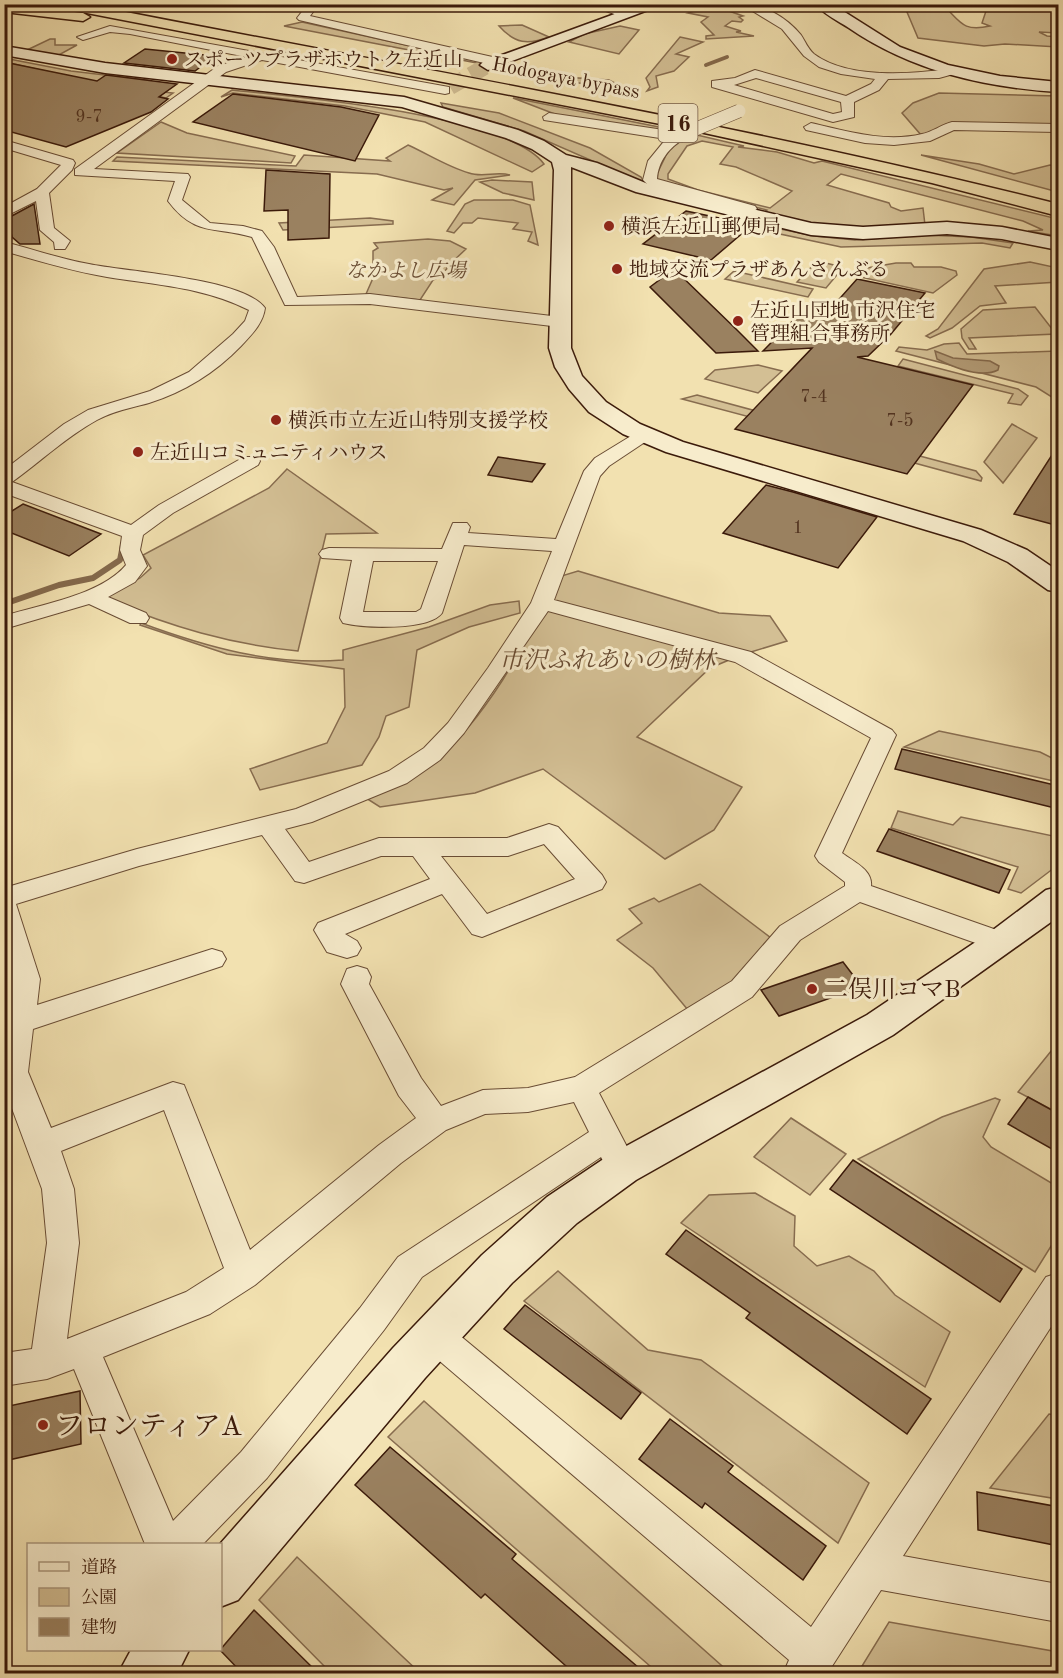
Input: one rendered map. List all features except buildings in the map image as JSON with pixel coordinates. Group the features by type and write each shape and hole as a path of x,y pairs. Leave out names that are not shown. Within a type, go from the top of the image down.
{"highway":[{"path":"28,4 129,25 349,63 449,85"},
{"name":"Hodogaya bypass","path":"61,4 449,85 818,152 1059,210"},
{"name":"Hodogaya bypass","path":"112,4 740,124 912,161 1059,199"},
{"path":"140,4 299,39"},
{"path":"4,8 129,25"}],"street":[{"path":"314,4 303,18 492,63 657,4"},
{"path":"592,4 626,15"},
{"path":"746,4 789,29 808,54 818,61 848,71 885,75 935,75 955,72"},
{"path":"822,4 903,54 955,72 999,81 1059,87"},
{"path":"83,37 110,29 120,30 261,56 449,85"},
{"path":"8,49 105,68 370,96 417,105 512,134 538,145 560,159 591,167 642,188 750,215 838,232 946,228 1002,233 1059,244"},
{"path":"261,56 222,69 80,172 183,177 175,201 189,218 204,228 257,234 263,241 274,305"},
{"path":"866,120 849,114 833,118 716,84 738,81 755,74 847,100 875,87 885,75"},
{"path":"417,105 449,85"},
{"path":"847,100 849,114"},
{"path":"750,215 756,210 656,185 650,180 649,173 667,143 753,111"},
{"path":"549,117 678,137"},
{"path":"801,124 866,139 894,141 925,138 952,126 1059,128"},
{"path":"4,138 93,161"},
{"path":"4,144 68,163 67,167 42,192 4,213"},
{"path":"4,156 20,158 34,152"},
{"path":"560,159 563,164 560,348 563,363 577,386 606,414 644,434 694,453 969,534 1027,561 1059,584"},
{"path":"42,192 47,230 62,241 57,254"},
{"path":"4,246 57,254 89,269 211,287 274,305 370,299 560,322"},
{"path":"4,479 91,416 168,391 197,374 223,356 256,318 274,305"},
{"path":"4,898 137,858 303,816 398,777 432,754 491,681 542,603 591,475 602,462 644,434"},
{"path":"4,623 88,596 116,585 132,575 137,566 130,549 133,533 166,509 251,461"},
{"path":"4,486 133,533"},
{"path":"329,554 364,554 455,540 564,546"},
{"path":"364,554 351,618 420,619 431,613 455,540"},
{"path":"88,596 138,618"},
{"path":"4,1370 47,1363 198,1303 243,1274 390,1154 435,1121 483,1102 528,1100 582,1088 683,1028 742,989 790,933 857,891 859,879 828,856 884,735 743,657 684,639 542,603"},
{"path":"268,825 304,874 379,847 508,847 549,833 592,882 482,927 446,883 422,848"},
{"path":"347,948 337,945 328,930 446,883"},
{"path":"857,891 1001,942"},
{"path":"178,1543 209,1514 254,1465 372,1319 410,1267 614,1152 880,1025 1059,899"},
{"path":"4,907 26,979 13,1072 43,1144 58,1189 63,1243 47,1363"},
{"path":"20,1022 212,959"},
{"path":"357,977 355,984 410,1087 435,1121"},
{"path":"582,1088 614,1152"},
{"path":"43,1144 173,1094 243,1274"},
{"path":"222,1580 434,1335 497,1269 562,1210 614,1152"},
{"path":"434,1335 809,1665 1059,1288"},
{"path":"83,1349 163,1543"},
{"path":"873,1569 1059,1603"},
{"path":"144,1674 162,1651"}],"green space":[{"path":"712,5 743,16 739,17 743,20 741,22 732,21 725,26 741,31 736,32 754,36 706,39 706,36 714,35 701,22 708,17 688,13"},
{"path":"904,5 943,5 958,21 973,28 981,28 990,26 982,23 988,5 1058,5 1058,33 1039,32 1047,36 1058,37 1058,47 1005,44 984,46 918,38"},
{"path":"302,22 474,60 477,63 284,26"},
{"path":"522,25 549,37 528,42 516,40 499,26"},
{"path":"620,26 639,30 619,54 569,42 584,34"},
{"path":"680,37 703,42 676,54 689,57 674,71 656,76 658,87 647,91 650,87 646,78"},
{"path":"50,39 55,39 55,45 77,45 57,56 25,51"},
{"path":"4,58 71,71 147,80 140,86 144,90 173,93 166,98 5,62"},
{"path":"497,68 548,76 609,80 634,93"},
{"path":"232,90 349,103 446,120 488,132 523,147 544,164 532,172 425,122 345,106 233,93 221,97"},
{"path":"939,93 1058,96 1058,127 952,125 922,136 902,113 913,103"},
{"path":"513,98 684,132 676,135 560,116"},
{"path":"441,103 499,113 590,148 641,177 645,184 524,131 443,107"},
{"path":"161,122 187,133 295,156 291,163 117,153"},
{"path":"697,135 744,146 738,147 777,152 814,163 822,161 1058,219 1058,236 1028,231 1043,230 1023,221 841,174 827,185 889,203 891,207 901,211 923,208 925,225 841,229 761,215 767,210 665,185 655,178 672,143","holes":["702,141 733,147 720,164 736,167 792,191 770,208 698,190 668,179 668,174 687,146"]},
{"path":"408,145 469,173 510,175 475,180 454,205 432,200 453,188 444,190 377,174 113,161 117,157 296,166 304,155 390,161 386,158"},
{"path":"921,155 979,164 1014,174 1050,165 1058,166 1058,192"},
{"path":"492,180 532,182 534,200 503,193 480,182"},
{"path":"474,200 513,200 530,205 538,245 528,241 532,232 513,229 518,223 478,218 472,223 463,223 454,233 447,231 465,204"},
{"path":"370,218 393,221 393,224 283,230 279,223"},
{"path":"771,227 814,236 855,240 926,235 971,237 1013,243 1010,248 982,243 841,247 766,231"},
{"name":"なかよし広場","path":"428,239 450,241 466,249 449,265 442,276 433,280 420,300 366,294 373,278 373,251 378,248 374,243"},
{"path":"817,261 838,266 841,270 826,288 797,282"},
{"path":"1030,262 1058,268 1058,282 995,286 1006,303 980,306 952,328 930,338 926,336 938,329 984,269"},
{"path":"911,263 914,267 941,267 956,271 957,275 933,293 851,275 861,269"},
{"path":"734,271 813,289 808,297 725,279"},
{"path":"1035,307 1056,334 969,338 976,349 969,349 962,338 961,329 983,310"},
{"path":"959,343 967,354 1058,351 1058,401 1036,387 896,351 899,347 927,350 944,344"},
{"path":"903,359 1018,389 1028,396 1021,405 1008,403 1013,394 898,366"},
{"path":"758,365 782,371 758,393 705,379 715,370"},
{"path":"697,395 793,421 788,427 682,399"},
{"path":"1012,424 1037,438 1003,483 984,462"},
{"path":"901,451 976,471 982,478 981,481 896,458"},
{"path":"287,469 377,533 326,534 298,651 248,644 201,633 107,600 108,595 140,578 151,568 143,555 269,488"},
{"name":"市沢ふれあいの樹林","path":"578,571 719,613 770,616 787,641 741,655 710,668 637,737 742,787 714,830 665,859 543,769 475,793 380,807 366,798 420,773 468,728 503,680 533,628 558,577"},
{"path":"519,601 520,613 469,627 417,650 409,707 386,716 379,737 362,765 260,790 250,769 327,743 345,707 344,669 227,654 140,625 141,623 190,640 240,653 291,660 343,660 343,650 429,627 490,605"},
{"path":"939,731 1040,752 1058,761 1058,782 904,747"},
{"path":"898,811 953,825 961,817 1058,837 1058,865 1021,893 1008,889 1018,867 891,828"},
{"path":"700,884 771,938 734,986 693,1016 653,968 617,940 642,923 629,909 654,898 659,902"},
{"path":"1056,1045 1058,1046 1058,1113 1018,1092"},
{"path":"995,1098 1000,1100 983,1137 991,1147 1058,1187 1058,1235 1035,1272 858,1159 942,1117"},
{"path":"791,1118 846,1154 810,1195 754,1157"},
{"path":"755,1193 795,1216 794,1246 817,1266 849,1256 874,1271 895,1295 950,1332 925,1387 681,1223 709,1195"},
{"path":"558,1271 648,1350 701,1360 869,1483 838,1543 524,1301"},
{"path":"424,1401 730,1673 658,1673 388,1437"},
{"path":"1049,1414 1058,1416 1058,1499 990,1488"},
{"path":"297,1557 420,1673 331,1673 259,1600"},
{"path":"889,1622 1058,1652 1058,1673 889,1674 862,1666"}],"shaded area":[{"path":"935,351 953,358 990,361 999,366 998,370 983,373 967,371 937,359"}],"waterway":[{"path":"706,65 727,57"},
{"path":"4,498 8,495"},
{"path":"4,604 59,585 93,578 120,560 123,545"}],"tunnel":[{"path":"450,87 488,65"}],"place":[{"name":"スポーツプラザホウトク左近山","path":"172,59"},
{"name":"横浜左近山郵便局","path":"609,226"},
{"name":"地域交流プラザあんさんぶる","path":"617,269"},
{"name":"左近山団地 市沢住宅 管理組合事務所","path":"738,321"},
{"name":"横浜市立左近山特別支援学校","path":"276,420"},
{"name":"左近山コミュニティハウス","path":"138,452"},
{"name":"二俣川コマB","path":"812,989"},
{"name":"フロンティアA","path":"43,1425"}]}
